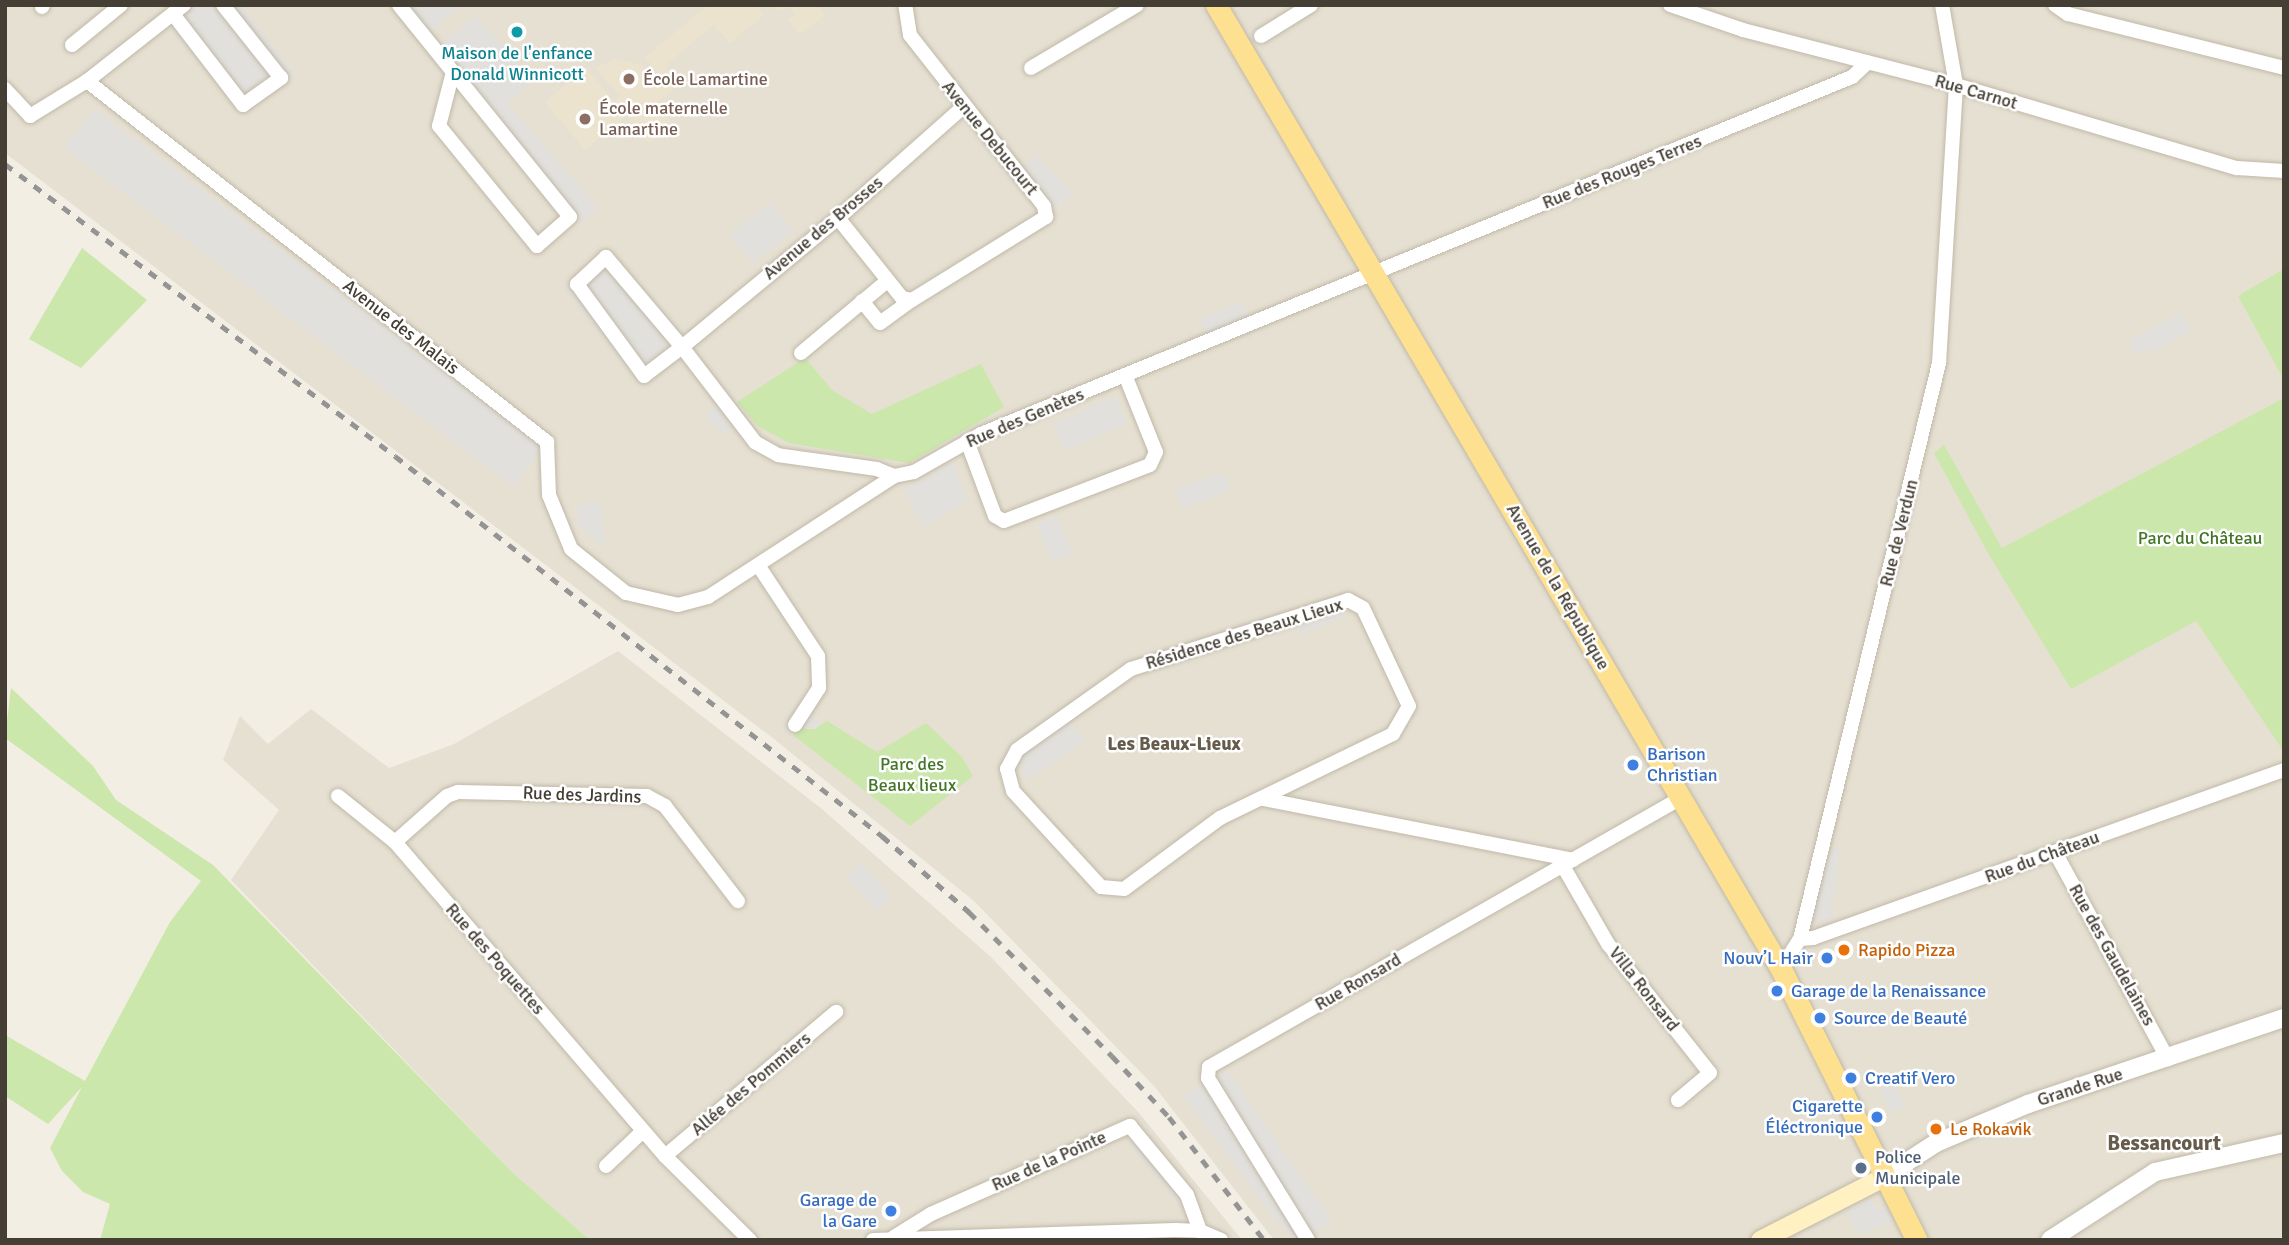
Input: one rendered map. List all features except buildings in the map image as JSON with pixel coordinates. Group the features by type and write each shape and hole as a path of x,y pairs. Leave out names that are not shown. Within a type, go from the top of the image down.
{"main road":[{"name":"Avenue de la République","path":"1216,5 1781,969 1917,1240"},
{"path":"1760,1240 1885,1177"}],"street":[{"path":"72,45 121,5"},
{"path":"5,89 30,116 88,81 179,9 243,105 281,78 223,5"},
{"path":"399,5 570,217 537,246 439,126 453,72"},
{"name":"Avenue Debucourt","path":"862,301 880,323 912,300 1046,218 1044,206 963,107 910,35 905,5"},
{"path":"1031,68 1137,5"},
{"path":"1261,36 1311,5"},
{"name":"Rue Carnot","path":"1670,5 1867,63 1956,85 2237,168 2284,171"},
{"name":"Rue de Verdun","path":"1781,969 1800,939 1939,363 1956,85 1942,5"},
{"path":"2055,5 2068,14 2284,68"},
{"name":"Rue des Rouges Terres","path":"1374,274 1852,77 1867,63"},
{"name":"Avenue des Malais","path":"88,81 547,442 549,495 571,550 626,593 655,601"},
{"name":"Avenue des Brosses","path":"894,476 877,469 778,455 755,442 682,347 606,257 577,284 644,376 682,347 838,218 963,107"},
{"path":"838,218 902,298 912,300"},
{"name":"Rue des Genètes","path":"655,601 678,605 708,597 894,476 914,472 967,441 1374,274"},
{"path":"801,353 887,281"},
{"path":"967,441 995,516 1004,521 1150,465 1156,452 1125,375"},
{"path":"758,565 818,656 819,688 795,725"},
{"name":"Résidence des Beaux Lieux","path":"1348,600 1363,608 1409,706 1393,734 1263,799 1220,818 1124,889 1101,887 1013,791 1007,769 1017,750 1131,669 1348,600"},
{"name":"Rue du Château","path":"1800,939 2284,771"},
{"name":"Rue des Jardins","path":"395,842 434,806 458,792 647,796 665,806 738,901"},
{"name":"Rue des Poquettes","path":"338,796 395,842 665,1156 750,1240"},
{"name":"Rue Ronsard","path":"1307,1239 1209,1078 1209,1067 1681,798"},
{"path":"1263,799 1568,863"},
{"name":"Rue des Gaudelaines","path":"2055,852 2168,1059"},
{"name":"Villa Ronsard","path":"1568,863 1608,944 1710,1073 1678,1100"},
{"name":"Allée des Pommiers","path":"665,1156 836,1012"},
{"name":"Grande Rue","path":"1885,1177 1895,1166 1948,1138 2028,1104 2168,1059 2284,1017"},
{"name":"Rue de la Pointe","path":"894,1237 932,1214 1130,1126 1187,1195 1200,1231"},
{"path":"606,1166 643,1131"},
{"path":"2050,1240 2155,1172 2284,1143"},
{"path":"873,1240 894,1237 1200,1231 1221,1240"},
{"path":"1307,1239 1324,1240"}],"shaded area":[{"path":"5,5 2284,5 2284,1240 1274,1240 1154,1086 974,901 774,739 5,153"},
{"path":"184,5 241,5 295,72 244,116 164,21"},
{"path":"399,5 461,5 423,37"},
{"name":"École Lamartine","path":"708,5 756,5 764,15 730,43 714,24 665,66 680,84 656,103 672,123 649,143 626,116 585,150 545,102 587,68 614,102 620,96 596,68 615,59 642,65 654,81 660,75 645,57"},
{"name":"École Lamartine","path":"770,5 817,5 825,15 801,34 787,20 795,14 789,7 780,11"},
{"path":"476,17 534,80 507,103 598,208 578,225 434,49"},
{"path":"94,109 544,448 514,487 65,148"},
{"path":"1036,155 1074,194 1055,208 1022,168"},
{"path":"771,202 794,231 753,263 730,234"},
{"path":"607,249 694,345 639,383 564,287"},
{"path":"1242,302 1251,324 1209,341 1200,319"},
{"path":"2181,313 2191,330 2159,349 2136,353 2129,340"},
{"path":"1115,396 1127,423 1065,451 1053,424"},
{"path":"716,406 733,427 723,435 706,414"},
{"path":"953,463 967,502 923,527 904,489"},
{"path":"1225,473 1231,490 1183,509 1174,488"},
{"path":"601,501 605,548 577,523 578,504"},
{"path":"1057,516 1072,553 1052,561 1037,524"},
{"path":"1340,603 1346,616 1302,636 1296,624"},
{"path":"618,651 822,809 991,957 1140,1114 1242,1240 590,1240 513,1173 231,880 279,810 223,760 240,716 268,744 311,709 389,768 454,744"},
{"path":"797,706 807,710 821,723 815,729 798,728 793,735 783,728"},
{"path":"1066,715 1084,741 1029,780 1010,754"},
{"path":"1827,848 1840,848 1830,923 1810,919"},
{"path":"862,863 892,897 876,911 846,877"},
{"path":"1228,1071 1332,1221 1301,1240 1291,1240 1183,1096"},
{"path":"1892,1083 1905,1106 1891,1113 1879,1090"},
{"path":"1137,1136 1187,1195 1182,1208 1129,1144"},
{"path":"1871,1199 1877,1210 1891,1206 1897,1219 1858,1235 1847,1211"}],"green space":[{"path":"82,248 147,300 81,368 29,339"},
{"path":"2284,269 2284,380 2238,296"},
{"path":"805,358 832,390 872,414 981,364 1004,407 909,463 789,443 758,426 737,402"},
{"name":"Parc du Château","path":"2284,398 2284,752 2196,621 2071,689 1989,555 1934,453 1944,445 2002,548"},
{"path":"11,688 93,766 116,800 213,865 513,1173 590,1240 100,1240 110,1204 83,1192 62,1171 50,1148 82,1087 48,1124 5,1096 5,1035 85,1081 170,922 201,881 5,738"},
{"name":"Parc des Beaux lieux","path":"827,721 877,752 926,723 962,757 973,776 910,826 793,735 798,728 815,729"}],"railway":[{"path":"5,164 395,456 882,836 969,912 1112,1056 1169,1117 1264,1240"}],"place":[{"name":"Maison de l'enfance Donald Winnicott","path":"517,32"},
{"name":"École Lamartine","path":"629,79"},
{"name":"École maternelle Lamartine","path":"585,119"},
{"name":"Barison Christian","path":"1633,765"},
{"name":"Rapido Pizza","path":"1844,950"},
{"name":"Nouv’L Hair","path":"1827,958"},
{"name":"Garage de la Renaissance","path":"1777,991"},
{"name":"Source de Beauté","path":"1820,1018"},
{"name":"Creatif Vero","path":"1851,1078"},
{"name":"Cigarette Éléctronique","path":"1877,1117"},
{"name":"Le Rokavik","path":"1936,1129"},
{"name":"Police Municipale","path":"1861,1168"},
{"name":"Garage de la Gare","path":"891,1211"}],"district":[{"name":"Les Beaux-Lieux","path":"1174,745"},
{"name":"Bessancourt","path":"2164,1143"}]}
